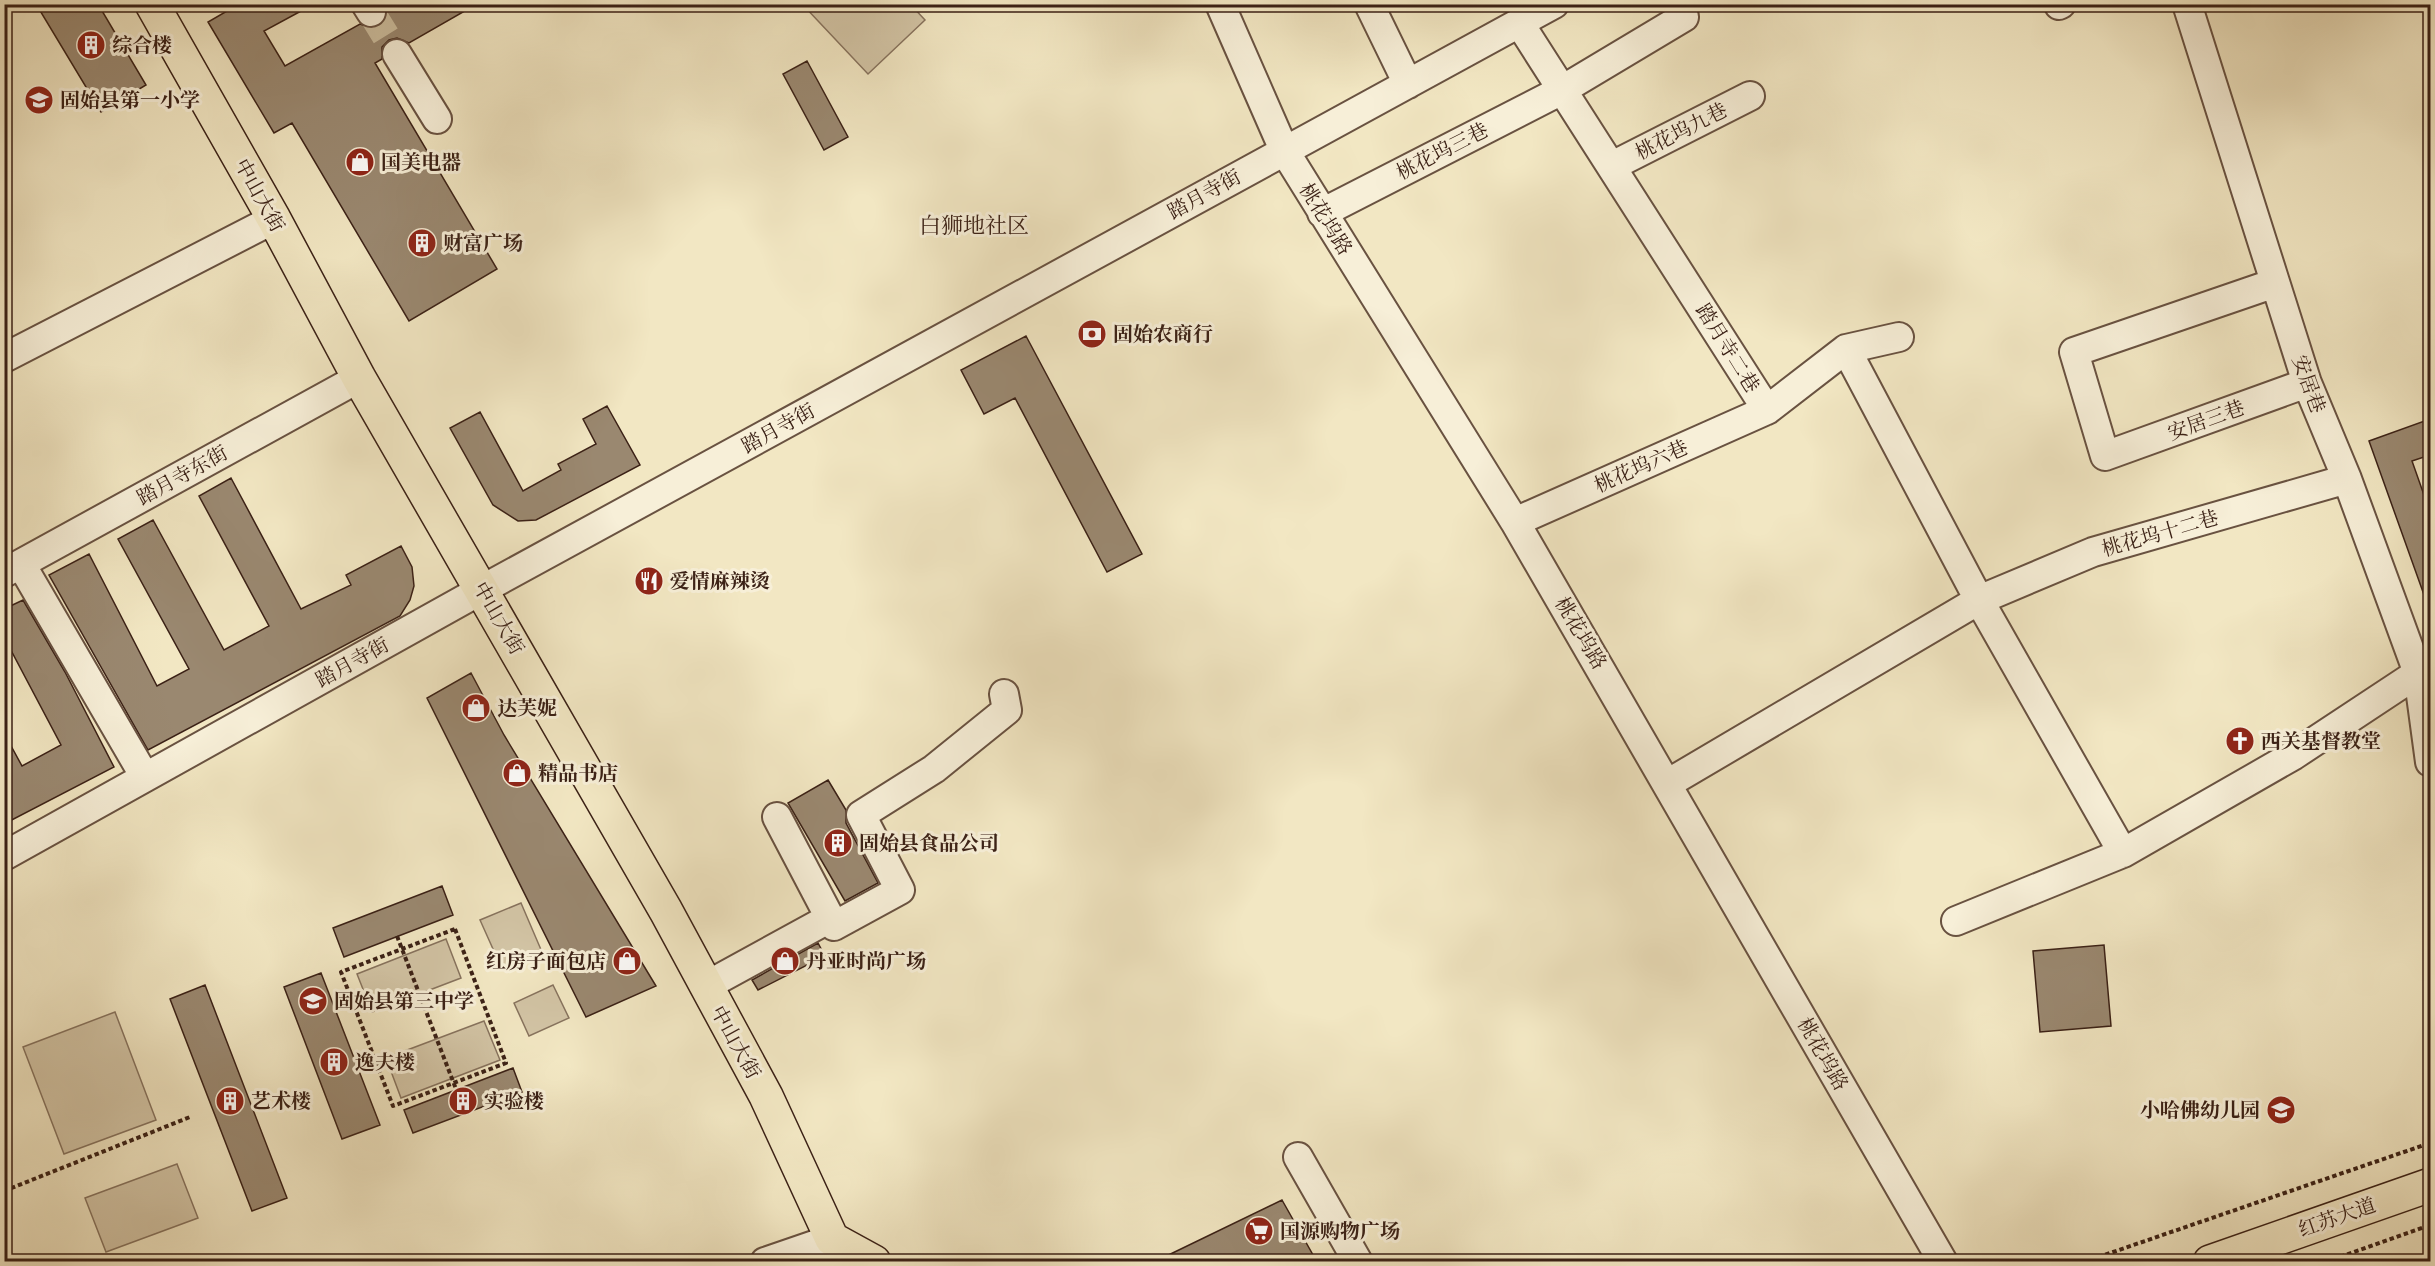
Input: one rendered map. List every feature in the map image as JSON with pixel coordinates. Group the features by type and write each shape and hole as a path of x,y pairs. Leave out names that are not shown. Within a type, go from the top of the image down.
{"main road":[{"name":"中山大街","path":"152,4 274,219 359,378 666,911 766,1096 829,1250"},
{"name":"红苏大道","path":"2210,1262 2430,1185"},
{"path":"829,1250 874,1262"}],"street":[{"name":"桃花坞路","path":"1220,4 1284,150 1515,522 1943,1262"},
{"path":"1369,4 1408,84"},
{"name":"踏月寺街","path":"4,856 483,590 1554,4"},
{"name":"安居巷","path":"2187,4 2307,383 2347,479 2418,673 2430,762"},
{"name":"桃花坞三巷","path":"1322,213 1562,90 1684,17"},
{"name":"踏月寺二巷","path":"1520,24 1767,410 1846,349"},
{"path":"397,54 437,119"},
{"name":"桃花坞九巷","path":"1612,166 1749,96"},
{"path":"4,358 274,219"},
{"name":"安居三巷","path":"2275,283 2074,352 2105,456 2307,383"},
{"path":"1899,337 1846,349 1979,600 2123,853"},
{"name":"踏月寺东街","path":"13,568 359,378"},
{"name":"桃花坞六巷","path":"1515,522 1767,410"},
{"name":"桃花坞十二巷","path":"1667,784 1979,600 2092,552 2347,479"},
{"path":"13,568 145,777"},
{"path":"1956,921 2123,853 2294,755 2418,673"},
{"path":"777,817 834,926 900,890 861,815 934,769 1007,710 1004,694"},
{"path":"706,986 830,918"},
{"path":"1298,1157 1358,1262"},
{"path":"765,1262 829,1250"}],"path":[{"path":"455,928 506,1063 393,1106 341,972 402,949 455,928"},
{"path":"397,936 456,1089"},
{"path":"4,1191 190,1117"},
{"path":"2084,1262 2430,1143"},
{"path":"2326,1262 2430,1225"}],"shaded area":[{"path":"803,5 911,5 925,20 868,74"},
{"path":"521,903 542,952 502,969 480,920"},
{"path":"446,939 461,978 372,1012 357,974"},
{"path":"553,985 569,1018 529,1036 514,1003"},
{"path":"115,1012 156,1120 64,1154 23,1047"},
{"path":"484,1021 500,1060 401,1098 386,1058"},
{"path":"177,1164 198,1218 106,1252 85,1198"}],"building":[{"name":"综合楼","path":"36,4 98,4 146,85 101,112"},
{"path":"239,4 314,4 264,31 285,66 360,24 371,28 379,26 386,19 387,9 394,4 477,4 409,43 397,38 389,40 382,47 382,59 375,63 497,269 409,321 292,123 274,133 208,22"},
{"path":"807,61 848,137 824,150 783,74"},
{"path":"1026,336 1142,554 1107,572 1015,398 984,414 961,370"},
{"path":"607,406 640,465 536,520 518,521 493,505 450,428 480,412 523,491 561,470 558,464 596,444 583,419"},
{"path":"2430,419 2430,455 2412,461 2430,512 2430,606 2428,606 2369,441"},
{"path":"231,478 301,609 351,585 346,575 401,546 412,567 414,586 410,600 400,616 148,750 49,575 89,554 157,686 189,669 118,539 153,520 224,650 269,626 199,496"},
{"path":"23,600 65,672 114,767 4,824 4,733 22,766 61,745 4,637 4,609"},
{"path":"471,673 504,735 656,986 586,1017 427,698"},
{"name":"固始县食品公司","path":"828,780 846,810 846,823 878,883 845,901 788,803"},
{"path":"442,886 453,915 344,957 333,928"},
{"path":"818,943 825,956 758,990 752,980"},
{"path":"2104,945 2111,1026 2040,1032 2033,951"},
{"name":"逸夫楼","path":"321,973 380,1125 342,1139 284,987"},
{"name":"艺术楼","path":"205,985 287,1198 252,1211 170,999"},
{"name":"实验楼","path":"513,1068 522,1092 413,1133 404,1110"},
{"name":"国源购物广场","path":"1282,1200 1317,1262 1154,1262"}],"tunnel":[{"path":"371,12 397,54"}],"place":[{"name":"综合楼","path":"91,45"},
{"name":"固始县第一小学","path":"39,100"},
{"name":"国美电器","path":"360,162"},
{"name":"财富广场","path":"422,243"},
{"name":"固始农商行","path":"1092,334"},
{"name":"爱情麻辣烫","path":"649,581"},
{"name":"达芙妮","path":"476,708"},
{"name":"西关基督教堂","path":"2240,741"},
{"name":"精品书店","path":"517,773"},
{"name":"固始县食品公司","path":"838,843"},
{"name":"红房子面包店","path":"627,961"},
{"name":"丹亚时尚广场","path":"785,961"},
{"name":"固始县第三中学","path":"313,1001"},
{"name":"逸夫楼","path":"334,1062"},
{"name":"艺术楼","path":"230,1101"},
{"name":"实验楼","path":"463,1101"},
{"name":"小哈佛幼儿园","path":"2281,1110"},
{"name":"国源购物广场","path":"1259,1231"}],"district":[{"name":"白狮地社区","path":"974,225"}]}
